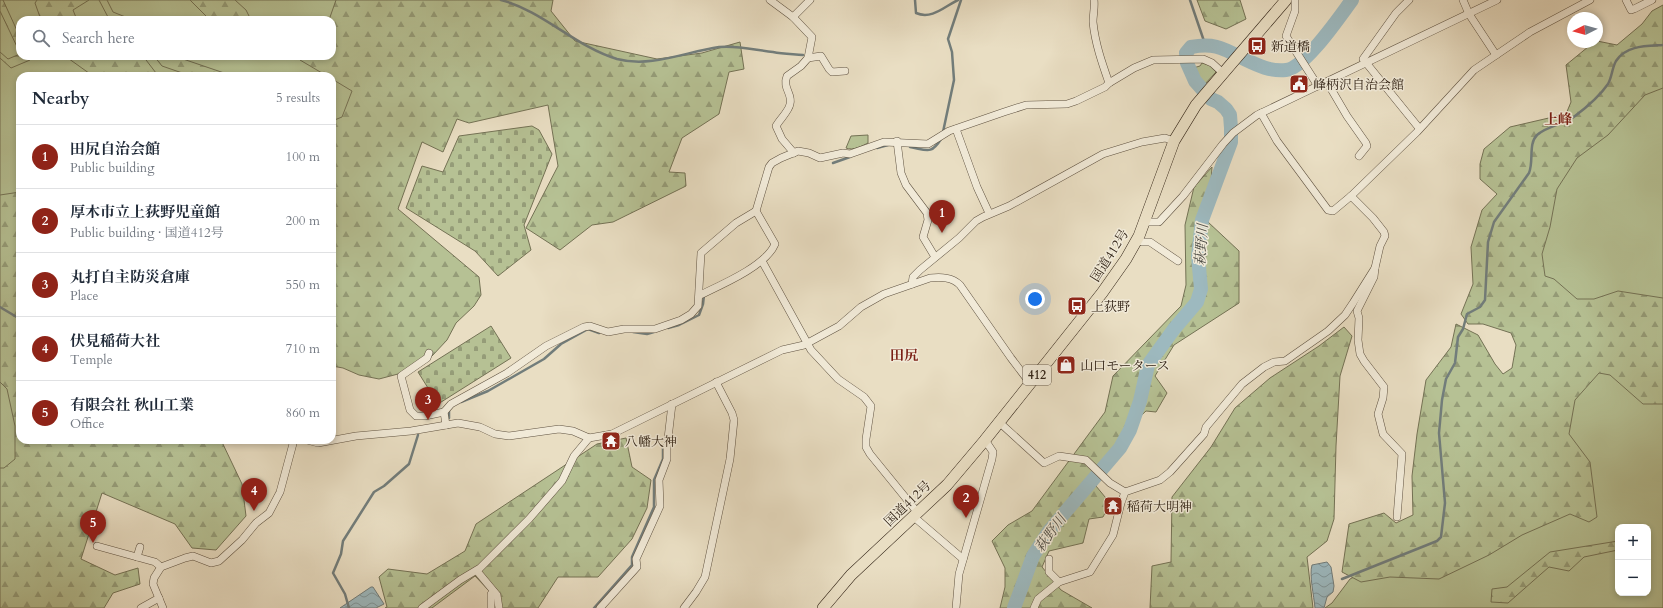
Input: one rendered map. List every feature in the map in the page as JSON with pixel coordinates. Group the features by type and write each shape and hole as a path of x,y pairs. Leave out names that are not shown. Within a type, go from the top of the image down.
{"highway":[{"name":"国道412号","path":"823,608 851,575 947,485 1000,422 1030,382 1102,293 1126,259 1136,240 1174,141 1196,105 1286,0"}],"street":[{"path":"770,0 793,17 812,37 808,58 801,66 787,76 785,85 791,102 790,106 776,126 782,139 794,153"},
{"path":"793,17 810,0"},
{"path":"1094,0 1093,21 1095,35 1098,50 1109,83"},
{"path":"1295,0 1295,11 1286,36 1318,86"},
{"path":"1409,0 1396,13 1363,59 1419,128"},
{"path":"1464,0 1469,14 1496,55"},
{"path":"1144,222 1159,222 1183,196 1233,133 1262,113 1497,0"},
{"path":"1262,113 1277,141 1328,210 1333,211 1352,196 1474,70 1530,32 1590,0"},
{"path":"1626,0 1631,10 1652,0"},
{"path":"808,58 821,56 832,72 845,71"},
{"path":"700,295 727,282 762,261 773,248 775,244 757,211 769,167 772,163 798,151 820,158 843,153 850,154 884,142 919,145 928,144 948,132 1026,105 1066,104 1104,87 1134,68 1153,60 1197,59 1227,69"},
{"path":"1327,82 1347,116 1366,143 1367,146 1359,156"},
{"path":"956,129 977,187 989,213"},
{"path":"912,284 913,277 959,238 976,221 989,213 1009,206 1103,154 1142,142 1165,138 1174,141"},
{"path":"897,144 901,173 906,185 927,213 928,220 924,238 935,257"},
{"path":"1352,196 1373,218 1384,232 1385,236 1380,246 1374,277 1357,311 1359,318 1358,340 1360,354 1384,387 1383,398 1378,414 1383,434 1402,454 1397,517"},
{"path":"429,353 426,358 401,376 410,410 416,416 425,416 444,412 451,404 469,393 494,381 546,346 584,327 590,326 608,332 624,329 655,329 681,320 691,314 698,306 700,295 701,253 736,223 757,211"},
{"path":"1136,240 1150,242 1170,253 1178,261"},
{"path":"762,261 811,350 838,379 867,400 870,406 866,446 870,454 916,515 963,559"},
{"path":"1000,422 1044,463 1047,463 1059,456 1086,460 1092,464 1110,483 1125,492 1160,480 1170,472 1204,434 1206,427 1242,384 1264,366 1274,362 1285,361 1338,322 1349,309 1375,268"},
{"path":"336,440 356,436 423,429 446,424 466,424 480,427 495,434 509,436 538,431 569,430 580,433 589,438 612,434 782,350 808,343 840,326 861,307 884,294 937,277 946,278 957,282 970,297 1011,358 1030,382"},
{"path":"684,608 705,577 730,459 734,420 716,382"},
{"path":"600,608 637,567 636,559 660,506 659,480 667,459 672,404"},
{"path":"444,412 446,424"},
{"path":"422,608 460,580 477,571 545,502 562,481 574,456 589,438"},
{"path":"956,608 956,589 963,559 992,459 993,452 985,440"},
{"path":"163,608 153,582 161,567 193,556 211,563 219,562 242,540 256,523 269,513 280,492 293,444"},
{"path":"1034,608 1038,600 1059,582 1090,572 1113,535 1125,492"},
{"path":"97,546 155,562 161,567"},
{"path":"137,557 140,547"},
{"path":"1049,559 1049,572 1059,582"},
{"path":"477,571 497,595 499,608"},
{"path":"492,608 491,594 494,592"},
{"path":"141,608 159,598"}],"green space":[{"path":"0,0 394,0 340,127 336,128 336,72 16,72 16,201 0,215"},
{"path":"0,0 3,0 16,28 16,45 0,11"},
{"path":"37,0 89,0 73,10 75,16 40,16 35,3"},
{"path":"99,0 107,0 113,12 123,16 107,16"},
{"path":"190,0 235,0 246,10 249,16 206,16"},
{"path":"336,0 553,0 551,11 575,41 657,59 702,53 740,42 744,69 729,72 719,114 682,138 669,172 685,173 686,186 613,222 592,225 560,250 526,228 558,166 548,105 469,123 457,119 443,152 422,142 398,209 479,277 481,295 474,306 456,323 447,340 432,356 398,374 379,379 359,375 336,367 336,119 342,117 352,91 336,81 336,72 320,72 300,60 336,60 336,16 330,16"},
{"path":"1197,0 1240,0 1246,19 1226,29 1205,21"},
{"path":"1663,5 1663,88 1645,95 1608,135 1577,158 1557,189 1550,227 1542,254 1545,276 1554,279 1577,299 1594,299 1618,291 1663,298 1663,404 1643,404 1610,375 1599,373 1575,400 1569,434 1590,462 1597,517 1589,522 1570,514 1522,535 1489,555 1439,579 1390,577 1361,582 1342,572 1349,524 1384,513 1396,523 1413,515 1412,476 1426,380 1451,347 1456,324 1478,335 1495,364 1503,374 1512,368 1516,345 1511,333 1483,324 1468,324 1461,314 1473,284 1471,247 1482,210 1497,194 1480,179 1480,164 1484,149 1510,127 1566,114 1571,102 1566,65 1587,48 1603,48 1603,42 1617,45 1642,24 1652,11"},
{"path":"0,52 8,59 16,56 16,60 30,60 11,68 0,58"},
{"path":"71,60 146,60 155,72 87,72"},
{"path":"157,60 186,60 221,72 179,72 162,66"},
{"path":"1202,63 1209,65 1216,72 1205,84 1193,69 1200,66"},
{"path":"1663,67 1663,608 1325,608 1332,603 1350,579 1426,540 1524,415 1509,228"},
{"path":"532,126 539,130 552,154 524,225 531,250 498,276 475,251 406,208 422,166 443,172 459,136"},
{"path":"868,135 868,143 854,149 846,148 851,136"},
{"path":"1212,167 1211,182 1206,197 1208,222 1239,251 1239,303 1174,345 1155,376 1167,393 1156,412 1146,411 1121,434 1096,486 1110,503 1103,517 1089,519 1083,543 1049,551 1042,567 1061,590 1092,608 1000,608 1005,587 1005,568 992,541 1008,525 1032,511 1105,412 1113,376 1181,306 1186,285 1185,225 1194,187"},
{"path":"16,193 16,444 223,444 242,484 246,516 216,550 192,548 175,524 102,493 81,559 115,575 138,568 140,584 113,593 104,608 0,608 0,468 4,468 15,459 15,426 7,389 0,382 0,195"},
{"path":"491,326 511,358 438,404 418,372"},
{"path":"1344,327 1352,336 1340,376 1334,519 1327,541 1307,557 1313,608 1150,608 1152,566 1171,562 1172,497 1211,447 1235,408 1270,378 1319,346"},
{"path":"0,372 12,382 16,414 16,444 20,444 23,471 0,475"},
{"path":"626,438 632,467 651,480 647,508 632,539 598,577 558,577 538,608 495,608 495,597 475,576 432,608 385,608 387,607 379,577 388,569 427,574 465,551 476,524 597,444"},
{"path":"1615,541 1615,551 1584,557 1569,571 1549,567 1508,603 1491,602 1492,589 1507,587 1550,552"}],"water":[{"path":"1327,562 1331,567 1334,586 1333,592 1327,597 1324,608 1315,608 1311,580 1312,565"},
{"path":"373,587 384,604 376,608 340,608"}],"waterway":[{"path":"501,0 531,12 587,46 617,59 642,62 719,47 739,47 803,55"},
{"path":"915,0 916,13 922,15 933,14 958,0"},
{"path":"943,132 954,80 952,52 948,39 961,0"},
{"path":"1190,0 1205,44"},
{"name":"萩野川","path":"1014,608 1033,556 1049,531 1120,448 1130,430 1140,401 1148,365 1174,329 1197,302 1201,289 1198,256 1202,220 1231,142 1231,128 1230,115 1226,109 1218,102 1211,99 1195,81 1187,63 1186,53 1191,47 1205,45 1211,46 1227,51 1262,67 1274,70 1286,70 1294,67 1312,51 1331,29 1352,0"},
{"path":"1342,579 1437,541 1441,537 1445,503 1439,433 1442,400 1446,379 1455,363 1458,337 1463,329 1467,314 1480,307 1485,300 1488,242 1494,222 1529,173 1533,143 1537,135 1546,129 1571,119 1593,102 1608,84 1616,61 1625,52 1637,47 1663,45"},
{"path":"910,147 928,150 934,147 941,139"},
{"path":"877,148 888,145"},
{"path":"833,163 850,157"},
{"path":"668,328 679,325 699,315 703,304 704,295"},
{"path":"0,307 16,317"},
{"path":"461,402 488,391 544,359 561,344 588,329 599,333"},
{"path":"633,332 647,334 654,332"},
{"path":"449,411 449,418"},
{"path":"349,608 345,594 333,573 341,554 343,541 374,492 384,486 409,464 418,435"},
{"path":"594,608 632,565 632,557 654,507 654,480 663,459 663,446"}],"place":[{"name":"新道橋","path":"1257,46"},
{"name":"峰柄沢自治会館","path":"1299,84"},
{"name":"田尻自治会館","path":"942,233"},
{"name":"上荻野","path":"1077,306"},
{"name":"山口モータース","path":"1066,365"},
{"name":"丸打自主防災倉庫","path":"428,420"},
{"name":"八幡大神","path":"611,441"},
{"name":"稲荷大明神","path":"1113,506"},
{"name":"伏見稲荷大社","path":"254,511"},
{"name":"厚木市立上荻野児童館","path":"966,518"},
{"name":"有限会社 秋山工業","path":"93,543"}],"district":[{"name":"上峰","path":"1558,119"},
{"name":"田尻","path":"904,355"}]}
